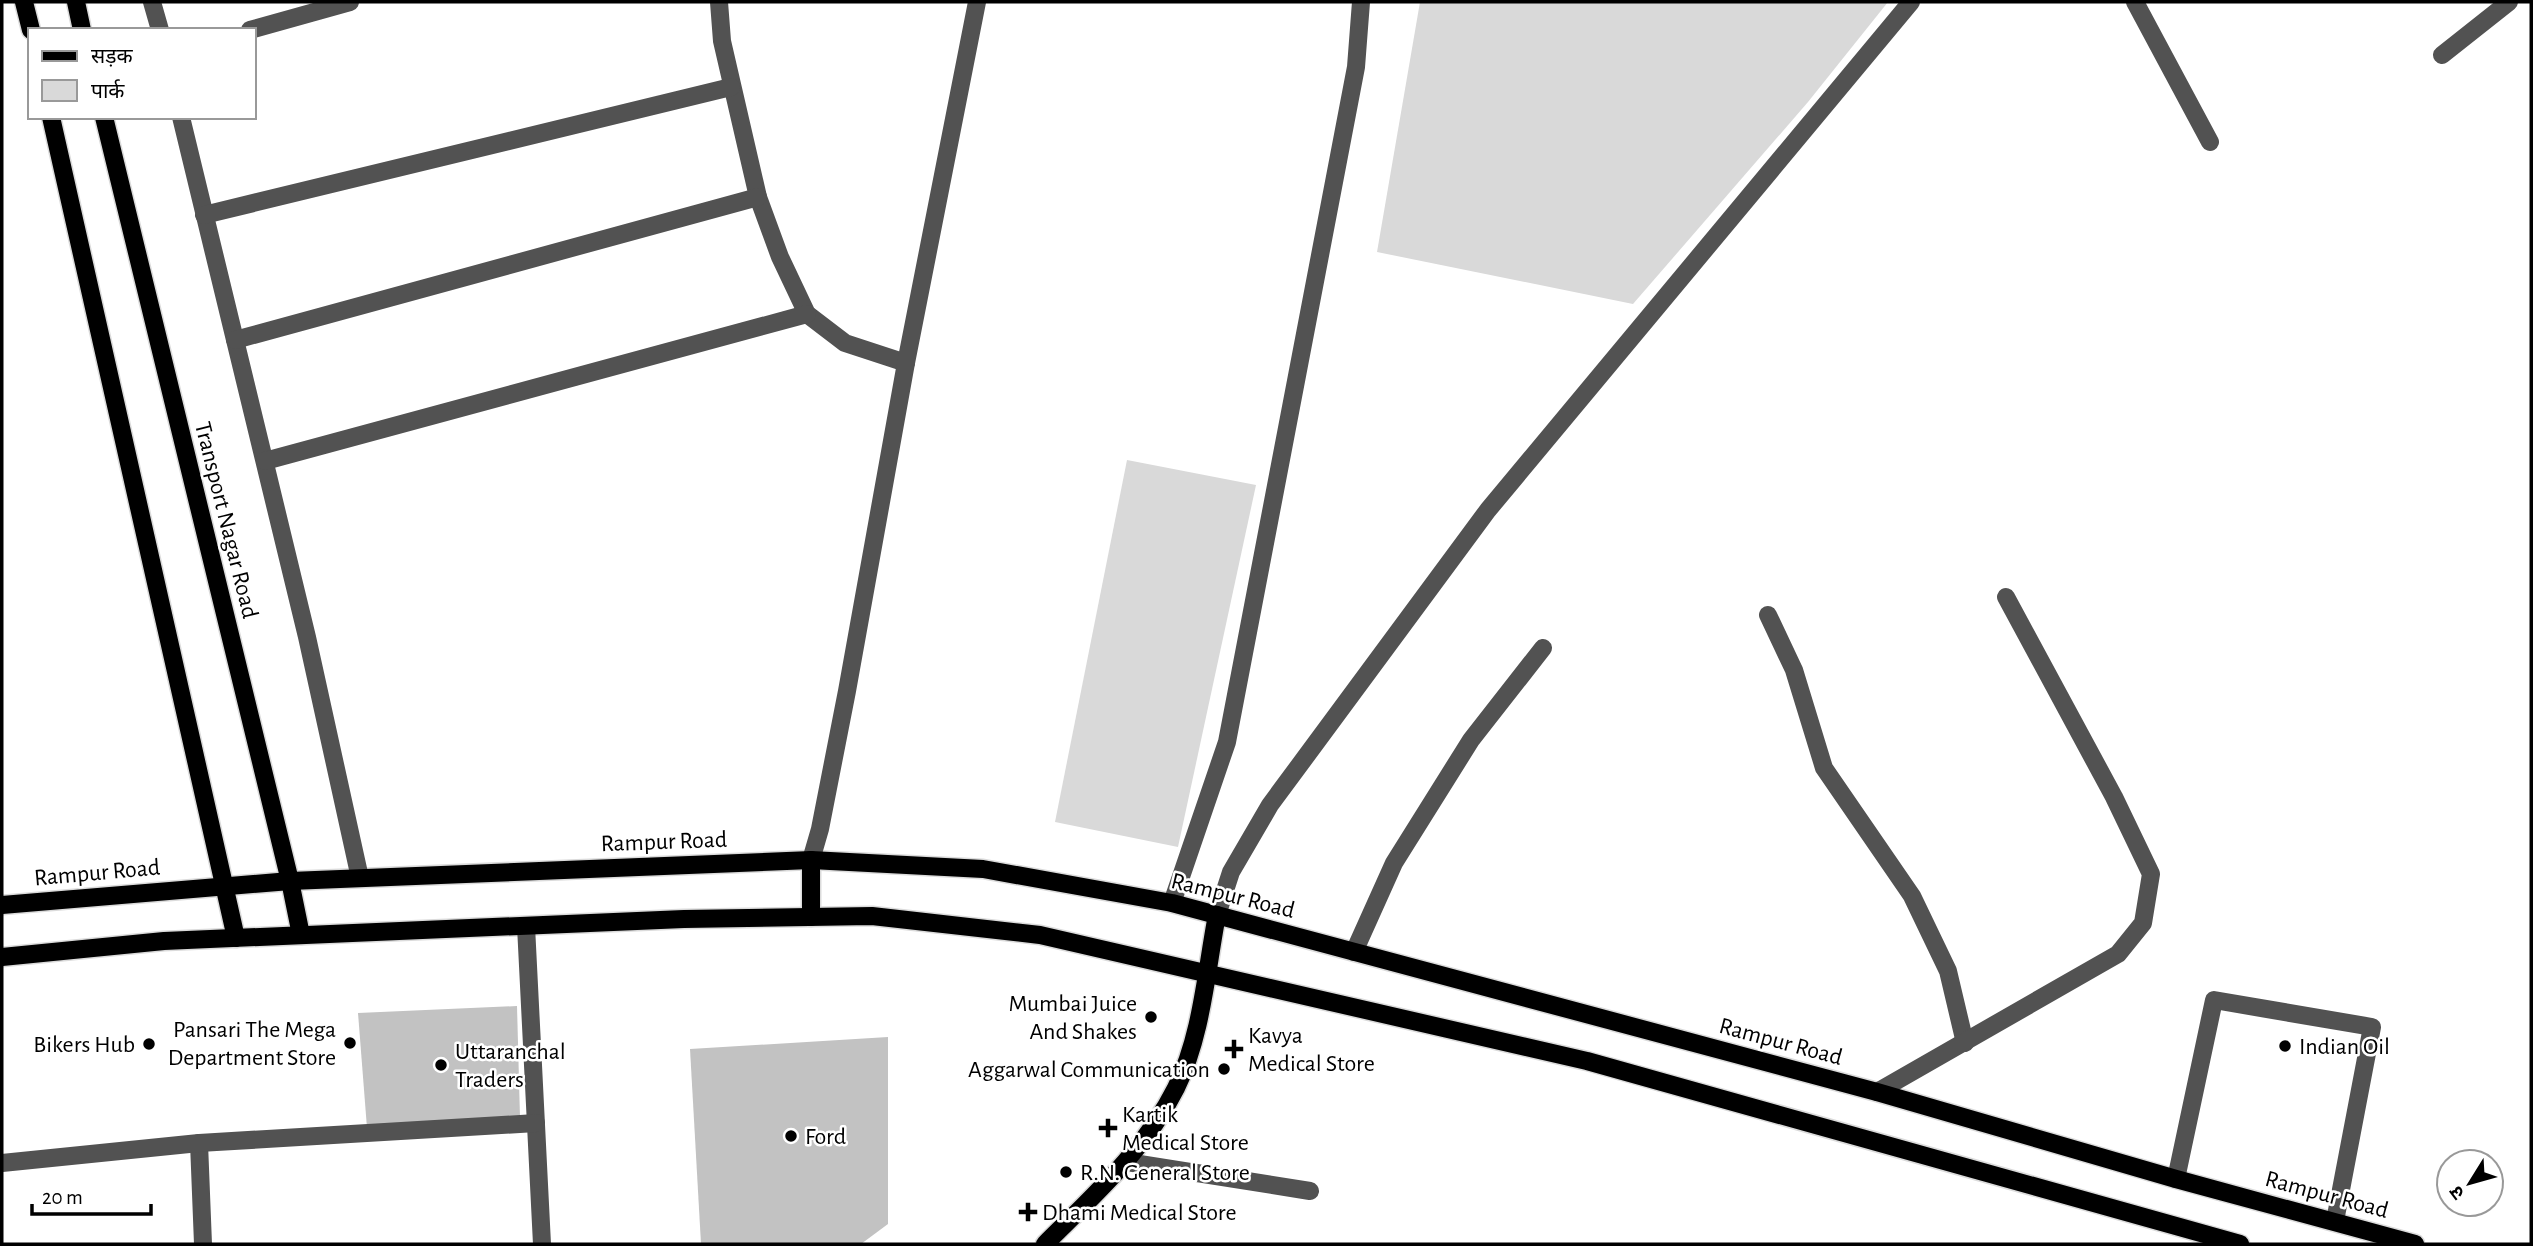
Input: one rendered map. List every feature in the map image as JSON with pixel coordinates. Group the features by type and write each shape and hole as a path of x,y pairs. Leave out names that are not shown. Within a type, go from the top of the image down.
{"main road":[{"path":"24,2 30,28"},
{"path":"76,2 82,28"},
{"path":"51,119 236,938"},
{"name":"Transport Nagar Road","path":"104,119 300,935"},
{"path":"811,860 811,917"},
{"name":"Rampur Road","path":"2,905 289,881 811,860 983,869 1172,903 1877,1092 2176,1180 2415,1244"},
{"path":"1045,1244 1127,1162 1176,1087 1195,1034 1217,915"},
{"path":"2,957 164,941 811,917 872,916 1040,935 1587,1061 2239,1244"}],"street":[{"path":"152,2 159,28"},
{"path":"256,28 350,2"},
{"path":"719,2 722,41 731,87 758,197 780,257 807,314 845,343 906,363"},
{"path":"811,860 820,829 847,691 906,363 977,2"},
{"path":"1172,903 1227,742 1356,67 1361,2"},
{"path":"1217,915 1231,872 1270,805 1488,509 1911,2"},
{"path":"2135,2 2210,142"},
{"path":"2442,55 2509,2"},
{"path":"204,215 731,87"},
{"path":"181,119 307,637 360,878"},
{"path":"235,340 758,197"},
{"path":"265,461 807,314"},
{"path":"1877,1092 2118,954 2143,923 2151,874 2114,797 2006,597"},
{"path":"1768,615 1794,670 1824,768 1912,896 1948,971 1965,1043"},
{"path":"1354,952 1394,863 1471,740 1543,648"},
{"path":"526,926 542,1244"},
{"path":"2176,1180 2214,1000 2372,1027 2335,1221"},
{"path":"2,1163 199,1143 536,1123"},
{"path":"199,1143 203,1244"},
{"path":"1127,1162 1310,1191"}],"green space":[{"path":"1420,2 1888,2 1808,102 1633,304 1377,252"},
{"path":"1127,460 1256,485 1178,847 1055,822"}],"building":[{"name":"Uttaranchal Traders","path":"517,1006 520,1117 367,1128 358,1013"},
{"name":"Ford","path":"888,1037 888,1224 861,1244 701,1244 690,1049"}],"place":[{"name":"Mumbai Juice And Shakes","path":"1151,1017"},
{"name":"Pansari The Mega Department Store","path":"350,1043"},
{"name":"Bikers Hub","path":"149,1044"},
{"name":"Indian Oil","path":"2285,1046"},
{"name":"Kavya Medical Store","path":"1234,1049"},
{"name":"Uttaranchal Traders","path":"441,1065"},
{"name":"Aggarwal Communication","path":"1224,1069"},
{"name":"Kartik Medical Store","path":"1108,1128"},
{"name":"Ford","path":"791,1136"},
{"name":"R.N. General Store","path":"1066,1172"},
{"name":"Dhami Medical Store","path":"1028,1212"}]}
